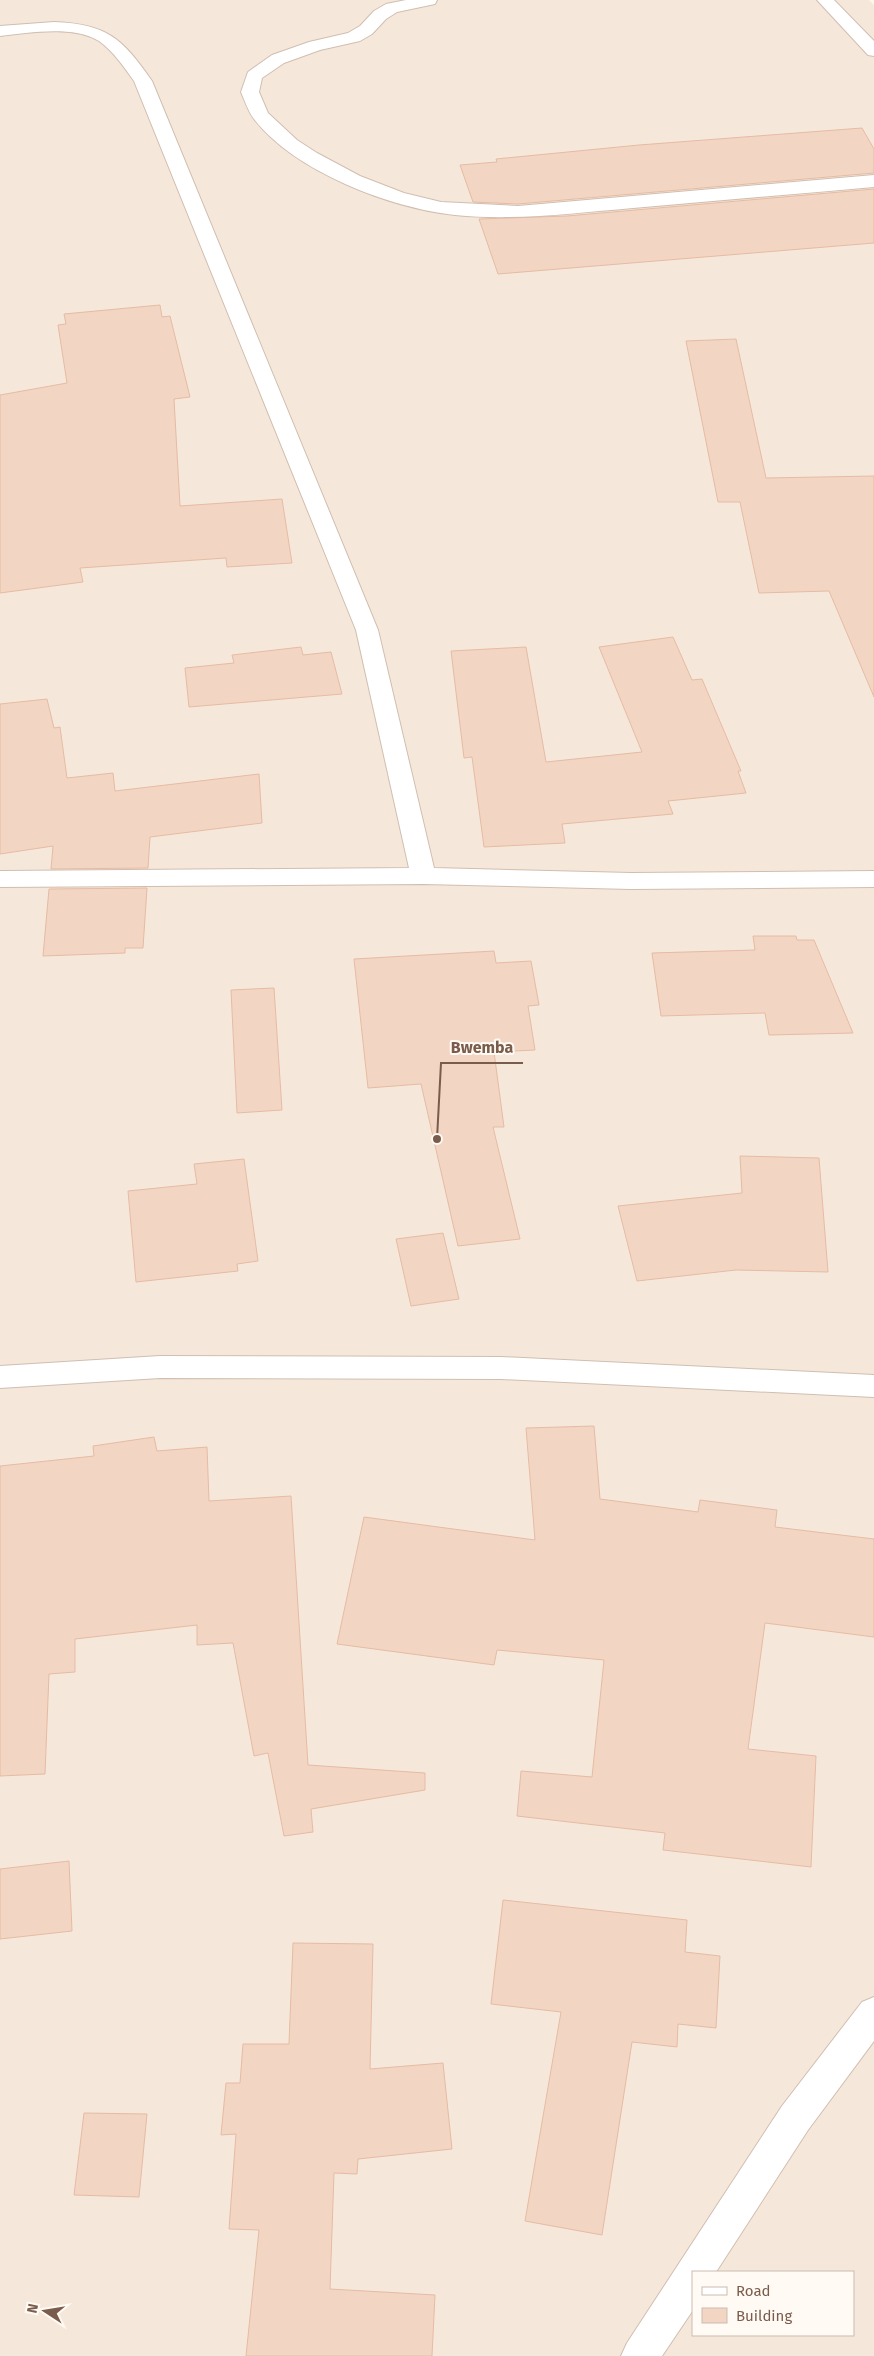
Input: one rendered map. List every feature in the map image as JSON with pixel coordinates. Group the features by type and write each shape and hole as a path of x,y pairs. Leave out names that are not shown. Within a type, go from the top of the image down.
{"street":[{"path":"429,0 392,8 380,15 366,30 354,37 316,46 278,59 254,76 250,92 261,116 283,138 317,162 361,183 416,202 462,210 518,212 874,181"},
{"path":"825,0 874,51"},
{"path":"0,31 53,27 81,30 104,37 124,55 143,81 367,630 423,876"},
{"path":"0,879 423,876 630,881 874,878"},
{"path":"0,1377 160,1367 482,1368 874,1386"},
{"path":"696,2271 795,2118 874,2013"},
{"path":"640,2356 692,2278"}],"shaded area":[{"path":"0,0 869,0 874,5 874,2356 0,2356"}],"building":[{"path":"862,128 874,149 874,173 518,204 473,202 460,165 497,162 496,159 639,145"},
{"path":"874,189 874,243 498,274 479,219 567,216"},
{"path":"160,305 162,317 170,316 190,397 174,399 180,506 282,499 292,563 227,567 226,558 80,568 83,582 0,593 0,395 67,383 58,325 66,324 64,314"},
{"path":"736,339 766,478 874,476 874,697 829,591 759,593 740,502 718,502 686,341"},
{"path":"673,637 692,680 702,679 741,771 738,771 746,793 668,801 673,814 562,824 565,843 484,847 472,757 464,758 451,651 526,647 546,762 642,752 599,647"},
{"path":"301,647 303,655 331,652 342,694 189,707 185,668 234,663 232,655"},
{"path":"47,699 54,728 60,727 67,778 113,773 115,791 259,774 262,823 150,837 148,868 51,869 53,846 0,854 0,704"},
{"path":"147,888 143,948 125,948 125,953 43,956 49,889"},
{"path":"753,936 796,936 797,940 814,940 853,1033 769,1035 765,1013 661,1016 652,953 755,950"},
{"path":"494,951 496,963 531,961 539,1005 528,1006 535,1050 494,1052 504,1127 493,1127 520,1239 458,1246 421,1084 368,1088 354,959"},
{"path":"274,988 282,1110 237,1113 231,990"},
{"path":"740,1156 819,1158 828,1272 736,1270 637,1281 618,1206 742,1193"},
{"path":"244,1159 258,1261 237,1264 238,1271 136,1282 128,1191 197,1184 194,1164"},
{"path":"443,1233 459,1299 411,1306 396,1239"},
{"path":"594,1426 600,1499 698,1512 700,1500 777,1510 775,1527 874,1539 874,1637 765,1623 748,1749 816,1756 811,1867 663,1850 665,1833 517,1816 521,1771 592,1777 604,1660 497,1650 494,1665 337,1644 364,1517 535,1540 526,1428"},
{"path":"154,1437 157,1451 207,1447 209,1501 291,1496 308,1765 425,1773 425,1790 311,1809 313,1832 284,1836 268,1753 254,1756 233,1643 197,1645 197,1625 75,1639 75,1672 49,1674 45,1774 0,1776 0,1466 94,1456 93,1446"},
{"path":"69,1861 72,1931 0,1939 0,1869"},
{"path":"503,1900 687,1920 685,1952 720,1956 716,2028 678,2024 677,2047 632,2042 602,2235 525,2221 561,2012 491,2004"},
{"path":"293,1943 373,1944 370,2069 443,2063 452,2149 358,2159 357,2174 334,2173 330,2289 435,2295 432,2356 246,2356 259,2230 229,2229 236,2134 221,2135 226,2083 240,2083 243,2044 289,2044"},
{"path":"84,2113 147,2114 139,2197 74,2195"}],"place":[{"name":"Bwemba","path":"437,1139"}]}
